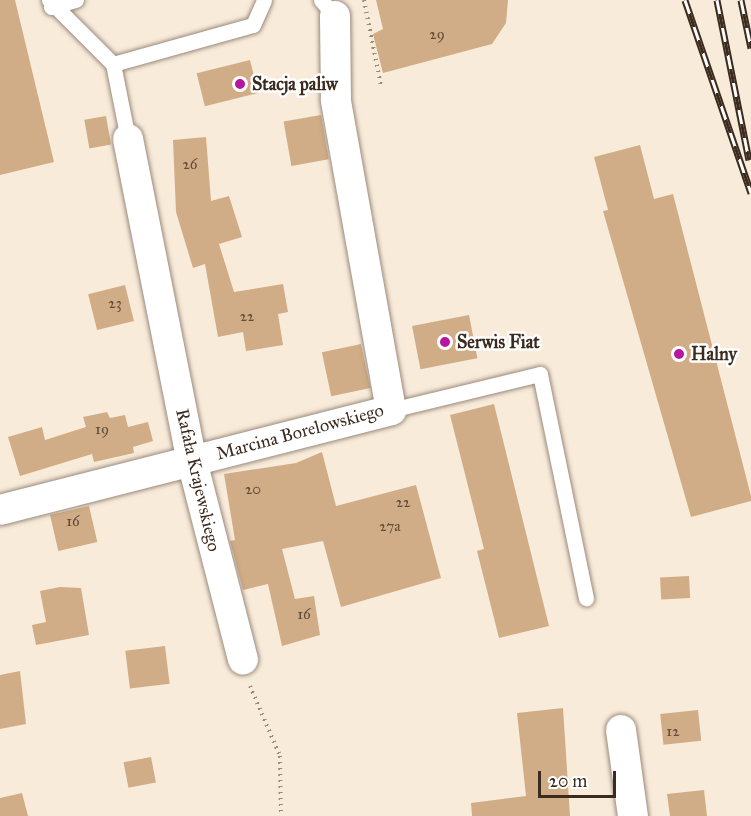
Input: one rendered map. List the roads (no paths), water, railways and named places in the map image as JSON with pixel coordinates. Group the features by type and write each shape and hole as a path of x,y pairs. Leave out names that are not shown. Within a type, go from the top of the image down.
{"street":[{"name":"Marcina Borelowskiego","path":"0,510 391,410 336,100 332,6"},
{"name":"Rafała Krajewskiego","path":"128,139 192,461 243,660"},
{"path":"621,730 633,816"}],"lane":[{"path":"50,4 76,0"},
{"path":"113,64 253,25 264,0"},
{"path":"50,4 113,64 128,139"},
{"path":"391,410 540,374 586,598"}],"railway":[{"path":"685,0 751,193"},
{"path":"717,0 749,160"},
{"path":"741,0 751,48"}],"place":[{"name":"Stacja paliw","path":"240,84"},
{"name":"Serwis Fiat","path":"445,342"},
{"name":"Halny","path":"679,354"}]}
